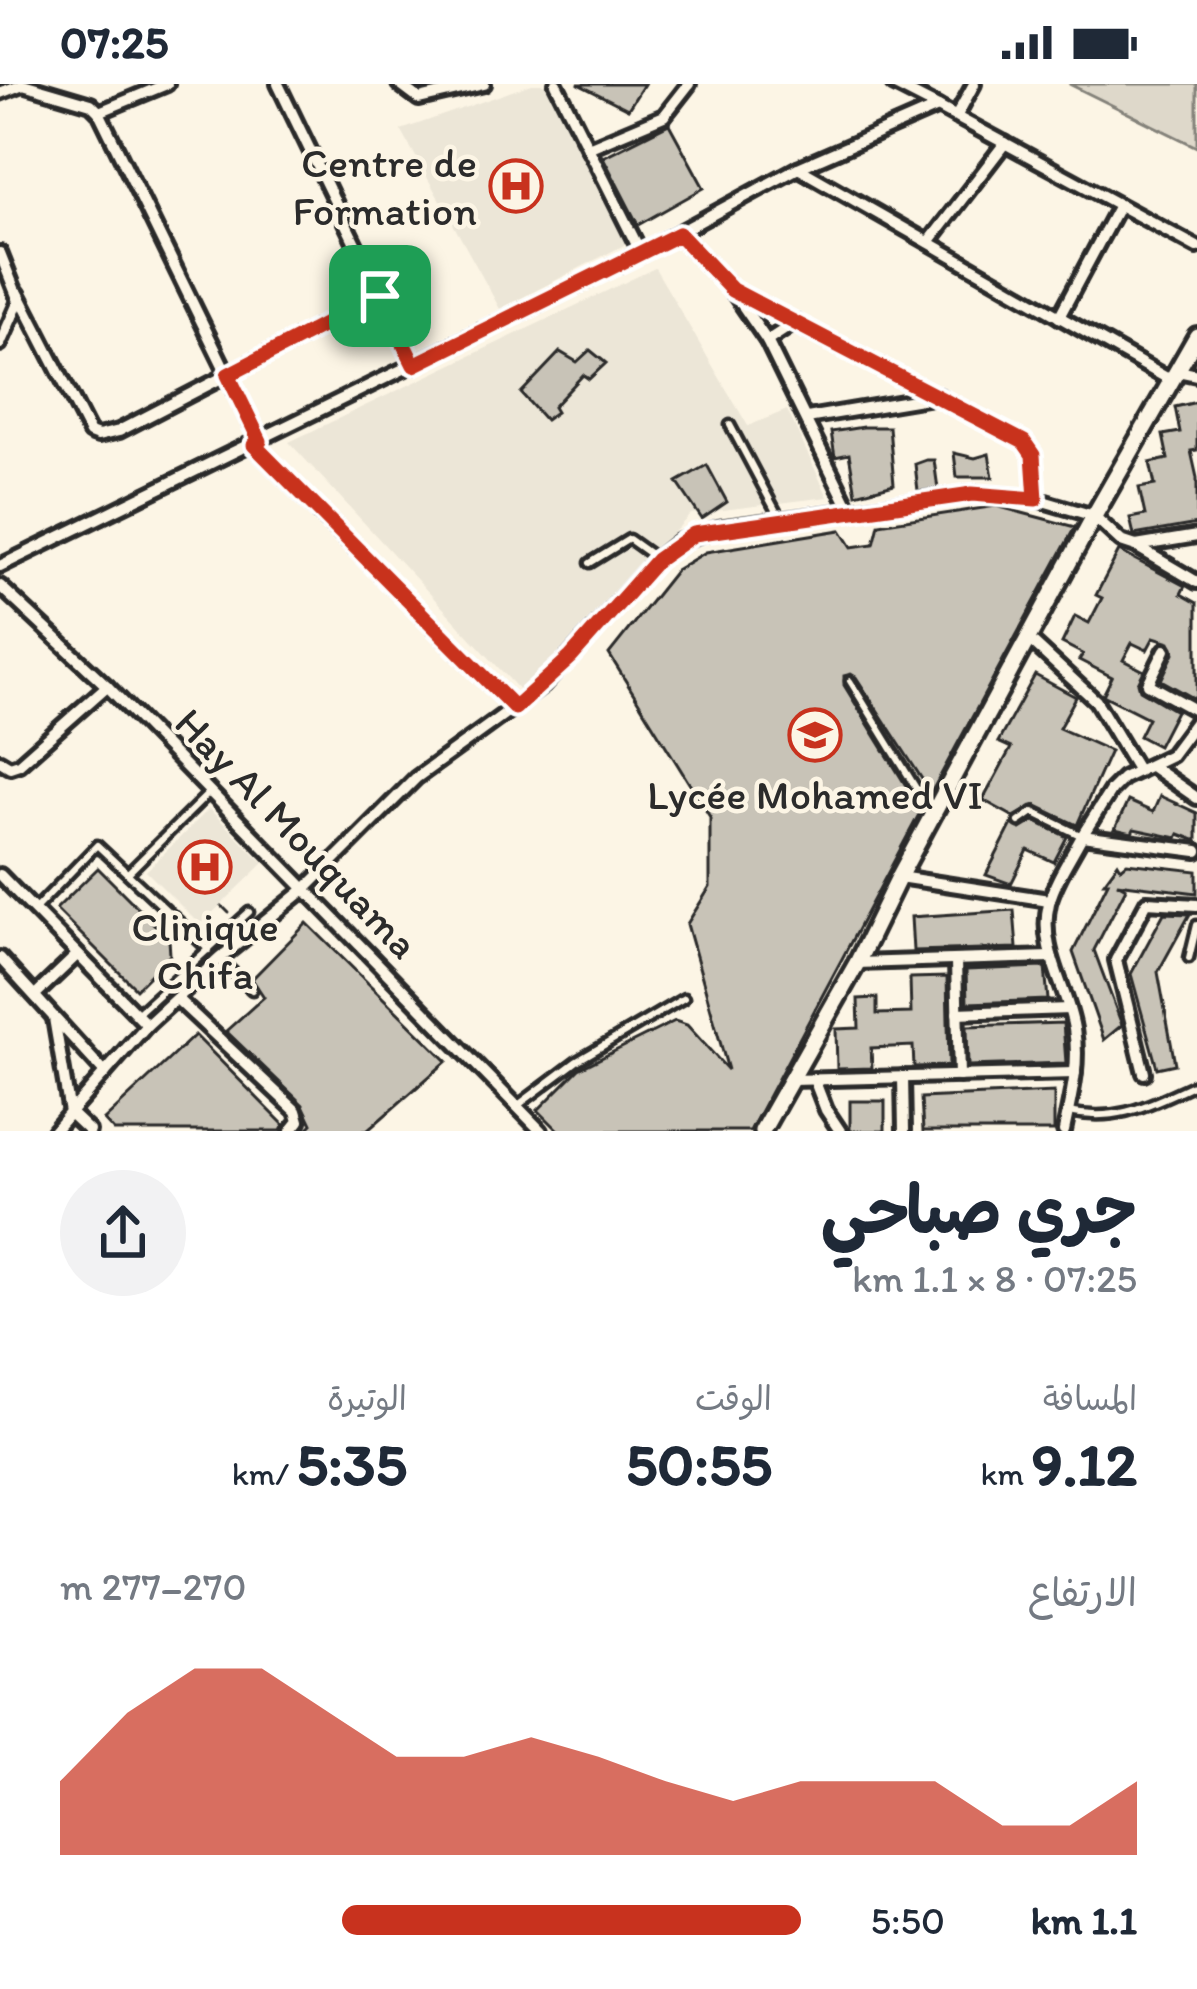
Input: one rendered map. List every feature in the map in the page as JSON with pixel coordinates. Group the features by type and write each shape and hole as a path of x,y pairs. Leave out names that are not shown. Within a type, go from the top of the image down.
{"main road":[{"path":"762,1131 1094,516 1197,336"}],"street":[{"path":"0,93 23,84 91,104 99,112 257,443 515,708"},
{"path":"99,112 167,84"},
{"path":"278,84 414,365"},
{"path":"399,84 419,100 484,84"},
{"path":"556,84 641,253"},
{"path":"588,148 664,116 689,84"},
{"path":"893,84 1197,247"},
{"path":"956,117 974,84"},
{"path":"0,566 641,253 798,168 938,107"},
{"path":"929,242 1005,143"},
{"path":"798,168 1059,317 1175,376 1197,375"},
{"path":"1059,317 1119,205"},
{"path":"679,234 732,290 767,341 850,510"},
{"path":"0,253 90,433 98,436 119,431 380,296"},
{"path":"732,290 1030,447 1036,499"},
{"path":"0,344 19,301 18,292"},
{"path":"767,341 796,322"},
{"path":"807,418 939,396"},
{"path":"54,1131 214,954 305,889 416,778 515,708 571,657 657,560 694,534 972,494 1036,499 1094,516 1121,541 1197,582"},
{"path":"1136,546 1197,536"},
{"name":"Hay Al Mouquama","path":"0,586 107,686 541,1131"},
{"path":"1029,639 1096,701 1138,771"},
{"path":"1064,1131 1075,1072 1075,1032 1050,956 1049,900 1111,790 1123,778 1171,755 1197,719 1148,684 1165,650"},
{"path":"0,761 10,767 19,764 107,686"},
{"path":"1151,766 1197,798"},
{"path":"1082,836 1197,851"},
{"path":"0,875 147,1025"},
{"path":"899,877 1049,900"},
{"path":"1144,1073 1116,960 1147,902 1197,905"},
{"path":"35,994 77,955"},
{"path":"856,963 1050,956"},
{"path":"0,958 105,1073"},
{"path":"956,962 959,1076"},
{"path":"177,999 296,1111 299,1121 291,1131"},
{"path":"957,1013 1069,1009"},
{"path":"53,1016 70,1113 89,1131"},
{"path":"792,1080 1075,1072"},
{"path":"903,1077 904,1131"},
{"path":"814,1079 841,1131"}],"lane":[{"path":"730,425 780,521"},
{"path":"590,563 629,539 657,560"},
{"path":"850,681 919,793 937,808"},
{"path":"128,874 211,791"},
{"path":"1019,822 1033,812 1082,836"},
{"path":"33,911 97,845 252,989"},
{"path":"136,1016 214,954 248,913"},
{"path":"1189,958 1197,925"},
{"path":"517,1106 577,1060 684,998"},
{"path":"1068,1112 1096,1118 1124,1115 1197,1083"}],"path":[{"path":"221,905 238,922"}],"shaded area":[{"name":"Centre de Formation","path":"532,84 548,84 628,243 500,309 401,130"},
{"path":"1069,84 1197,84 1197,147"},
{"path":"655,268 748,426 787,410 828,497 691,514 523,694 289,442"},
{"name":"Clinique Chifa","path":"209,809 264,863 200,925 146,871"}],"building":[{"path":"578,84 644,84 628,109"},
{"path":"669,124 704,188 638,225 603,157"},
{"path":"590,350 606,363 589,379 583,375 545,420 521,393 560,352 577,362"},
{"path":"1197,402 1197,450 1191,451 1197,478 1197,524 1134,535 1130,518 1145,515 1139,488 1155,485 1150,463 1168,459 1163,435 1180,432 1175,407"},
{"path":"889,427 894,484 856,494 849,454 835,457 831,432"},
{"path":"954,453 975,458 989,454 993,477 957,477"},
{"path":"934,460 938,489 918,491 915,464"},
{"path":"707,465 727,502 702,519 677,482"},
{"name":"Lycée Mohamed VI","path":"996,506 1075,527 931,793 856,677 844,676 844,685 923,807 750,1131 559,1131 538,1110 579,1069 675,1021 687,1025 728,1070 687,924 710,887 710,817 609,654 676,570 706,552 841,530 852,547 874,544 879,524"},
{"path":"1119,551 1185,586 1181,594 1197,603 1197,700 1161,680 1174,653 1170,642 1154,637 1147,650 1132,643 1123,660 1144,671 1140,690 1176,711 1158,746 1139,736 1148,718 1103,695 1112,677 1079,660 1083,654 1062,643 1075,616 1089,623 1102,598 1096,595"},
{"path":"1035,675 1076,697 1059,728 1110,751 1077,825 1035,805 1014,817 983,800 1011,748 998,742"},
{"path":"1160,796 1197,813 1197,841 1179,834 1177,838 1115,829 1128,801 1153,812"},
{"path":"1034,821 1067,837 1054,862 1028,850 1011,884 986,875 1012,824 1021,829"},
{"path":"1118,863 1121,868 1127,863 1197,871 1197,893 1117,883 1126,888 1094,950 1122,1025 1104,1040 1073,952 1108,882 1104,882"},
{"path":"98,868 169,939 170,955 136,989 56,909"},
{"path":"1014,910 1017,948 913,951 911,917"},
{"path":"1164,913 1190,914 1158,972 1175,1064 1157,1068 1131,974"},
{"path":"307,923 447,1061 367,1131 305,1131 312,1124 303,1105 226,1031 264,997 252,979"},
{"path":"1045,967 1048,1000 967,1003 966,970"},
{"path":"947,977 949,1066 914,1067 913,1046 871,1048 872,1068 837,1069 836,1029 859,1028 858,999 877,998 877,1014 911,1013 910,978"},
{"path":"1063,1023 1066,1063 968,1066 967,1026"},
{"path":"195,1035 284,1125 281,1131 114,1131 104,1120"},
{"path":"1054,1092 1054,1131 923,1131 921,1098"},
{"path":"850,1101 885,1101 885,1131 850,1131"}],"place":[{"name":"Centre de Formation","path":"516,186"},
{"name":"Lycée Mohamed VI","path":"815,735"},
{"name":"Clinique Chifa","path":"205,867"}],"route":[{"path":"679,234 732,290 1024,442 1033,455 1036,499 972,494 694,534 657,560 571,657 515,708 254,445 260,441 228,375 380,296 414,365 679,234"}]}
